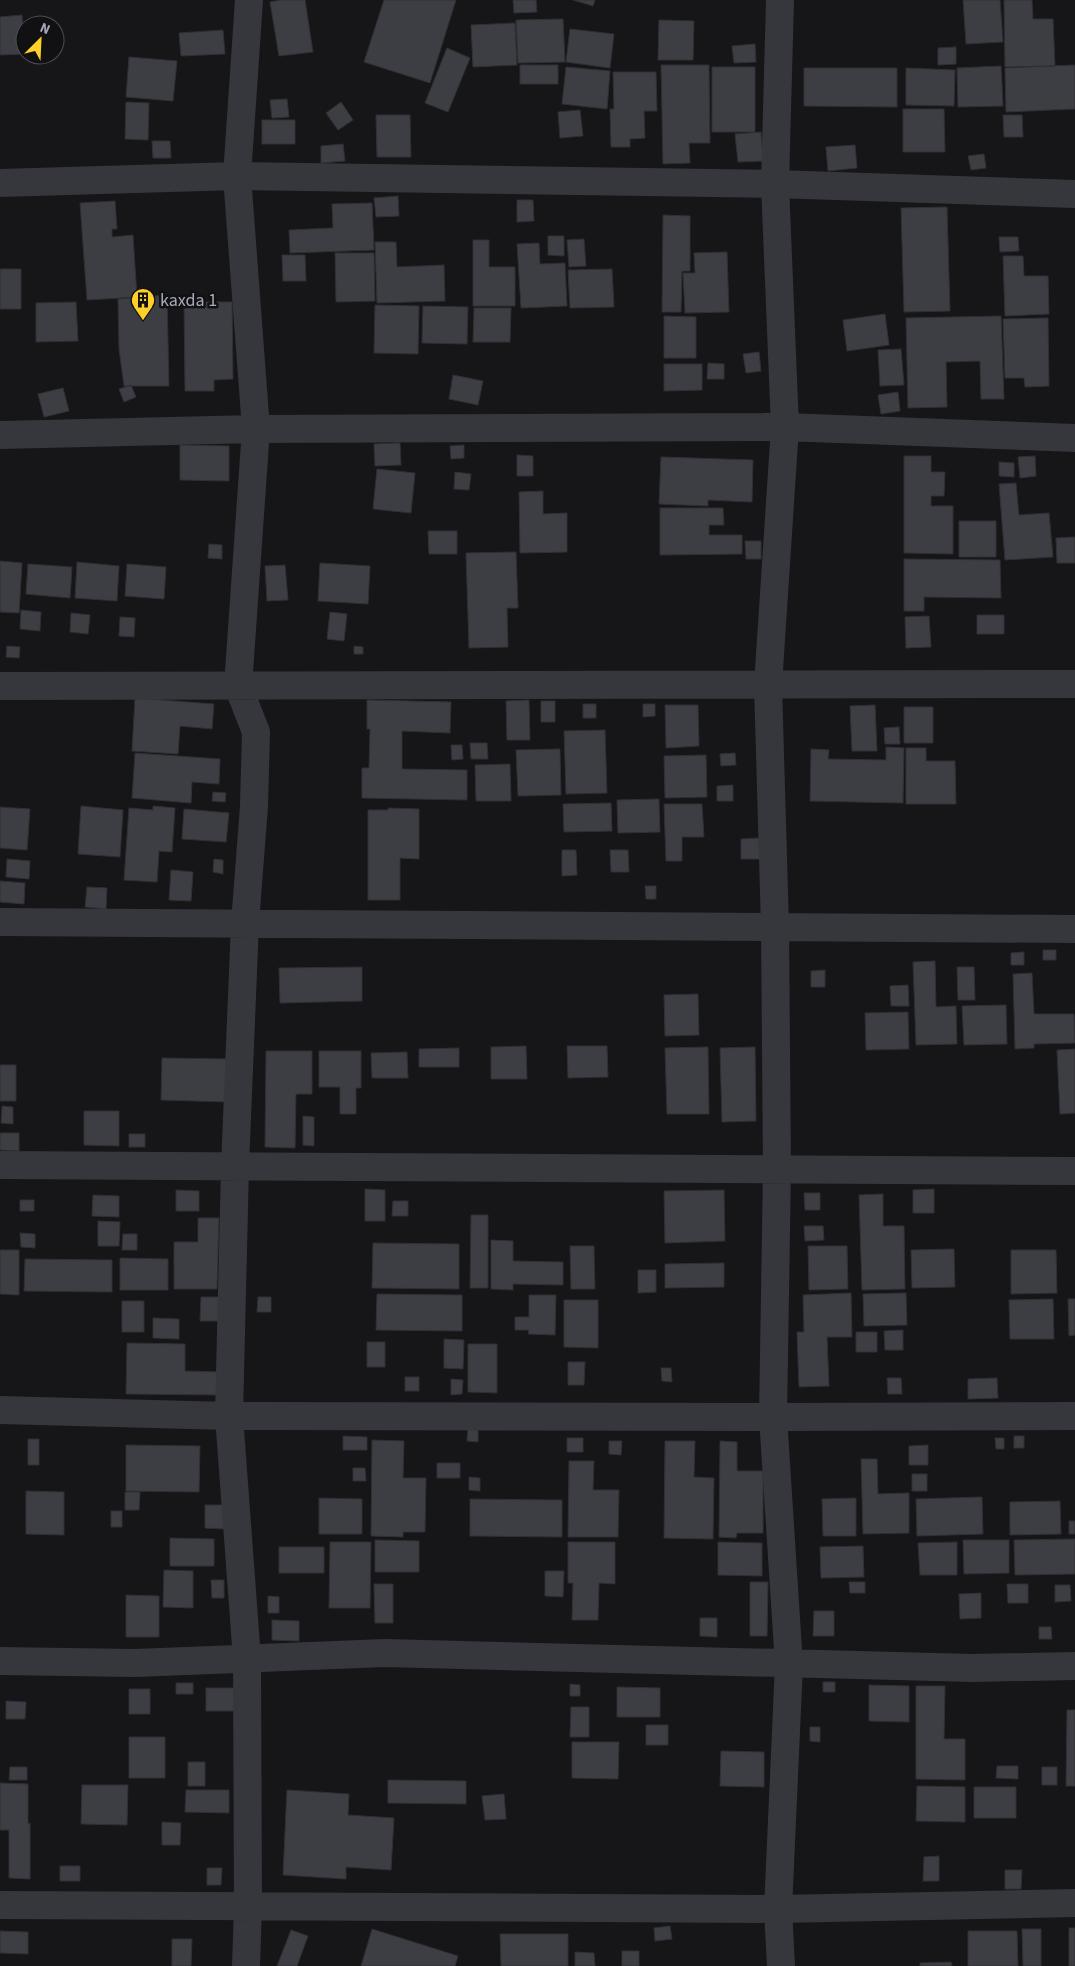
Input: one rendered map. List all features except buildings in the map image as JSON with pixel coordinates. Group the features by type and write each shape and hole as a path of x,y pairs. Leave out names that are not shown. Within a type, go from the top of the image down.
{"street":[{"path":"246,1966 248,1907 247,1659 228,1416 235,1167 245,923 254,806 256,732 238,686 256,429 237,176 249,0"},
{"path":"780,0 775,184 785,427 768,685 775,927 777,1169 773,1417 789,1665 778,1909 781,1966"},
{"path":"0,183 237,176 775,184 1075,194"},
{"path":"0,435 256,429 785,427 1075,438"},
{"path":"0,686 1075,684"},
{"path":"0,922 1075,929"},
{"path":"0,1165 1075,1171"},
{"path":"0,1410 228,1416 1075,1416"},
{"path":"0,1661 135,1663 385,1653 789,1665 973,1668 1075,1666"},
{"path":"0,1905 778,1909 1075,1903"}],"place":[{"name":"kaxda 1","path":"143,321"}]}
